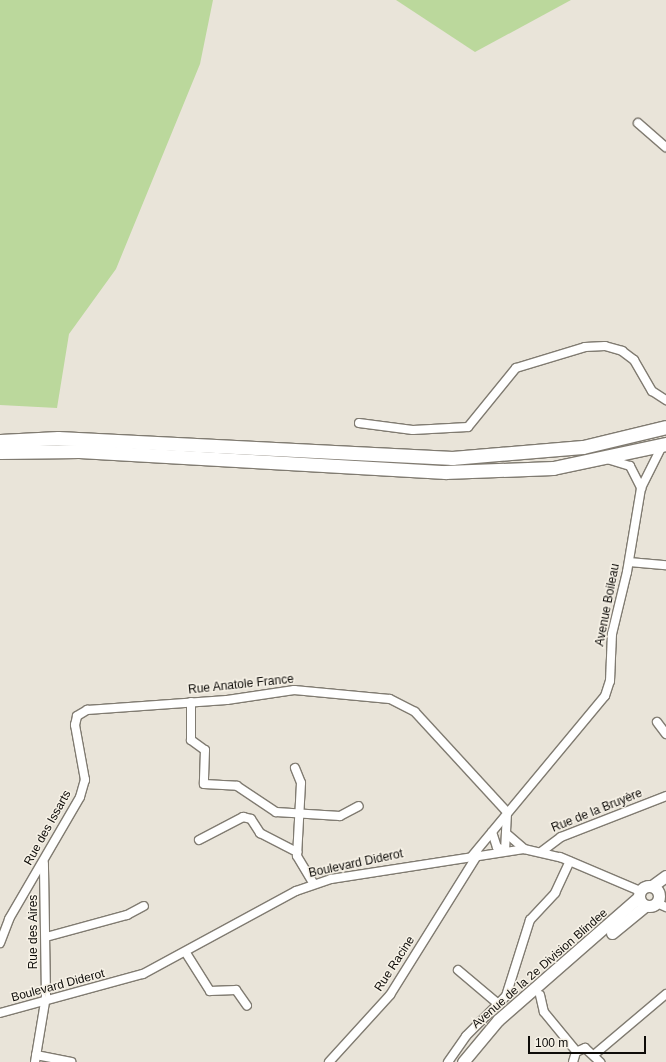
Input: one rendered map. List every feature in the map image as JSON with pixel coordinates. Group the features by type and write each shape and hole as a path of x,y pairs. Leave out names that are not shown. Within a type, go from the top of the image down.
{"main road":[{"path":"0,441 66,439 452,458 583,447 666,427"},
{"path":"0,452 79,451 445,472 553,468 607,459 664,445"},
{"path":"660,895 666,876"},
{"path":"641,898 660,895"},
{"path":"641,898 660,895"},
{"name":"Avenue de la 2e Division Blindee","path":"470,1062 495,1032 540,995 641,898"},
{"name":"Avenue de la 2e Division Blindee","path":"463,1062 498,1020 641,898"}],"street":[{"path":"638,123 666,147"},
{"path":"358,423 413,430 468,427 516,368 525,363 592,347 622,351 634,360 652,391 666,400"},
{"name":"Avenue Boileau","path":"492,832 507,812 605,696 610,681 612,634 629,562 641,488 664,445"},
{"path":"607,459 630,466 641,488"},
{"path":"629,562 666,565"},
{"name":"Rue Anatole France","path":"77,716 86,710 191,702 294,690 390,699 415,712 507,812"},
{"path":"191,702 191,740 205,750 204,784 237,786 276,812 340,816 358,806"},
{"name":"Rue des Issarts","path":"0,943 9,920 44,864 80,797 85,780 75,725 77,716"},
{"path":"658,722 666,734"},
{"path":"295,768 301,783 297,852 313,883"},
{"name":"Rue de la Bruyère","path":"541,852 561,837 666,796"},
{"path":"492,832 497,846 506,851 507,812"},
{"path":"199,840 243,817 251,819 260,833 297,852"},
{"name":"Rue Racine","path":"329,1062 390,995 468,870 472,856 492,832"},
{"path":"507,834 524,850"},
{"name":"Boulevard Diderot","path":"0,1013 128,979 186,953 313,883 472,856 524,850 541,852 570,861 641,898"},
{"path":"468,870 472,856"},
{"path":"448,1062 466,1036 497,1003 506,996 530,920 555,893 570,861"},
{"name":"Rue des Aires","path":"35,1059 45,1001 46,937 44,864"},
{"path":"46,937 127,915 144,906"},
{"path":"186,953 210,991 236,990 248,1006"},
{"path":"458,970 497,1003"},
{"path":"595,1054 666,994"},
{"path":"540,995 544,1012 576,1051"},
{"path":"576,1051 586,1048 595,1054 600,1062"},
{"path":"573,1062 576,1051"},
{"path":"35,1059 71,1062"}],"green space":[{"path":"0,0 213,0 200,64 116,269 69,334 57,408 0,405"},
{"path":"396,0 571,0 475,52"}]}
